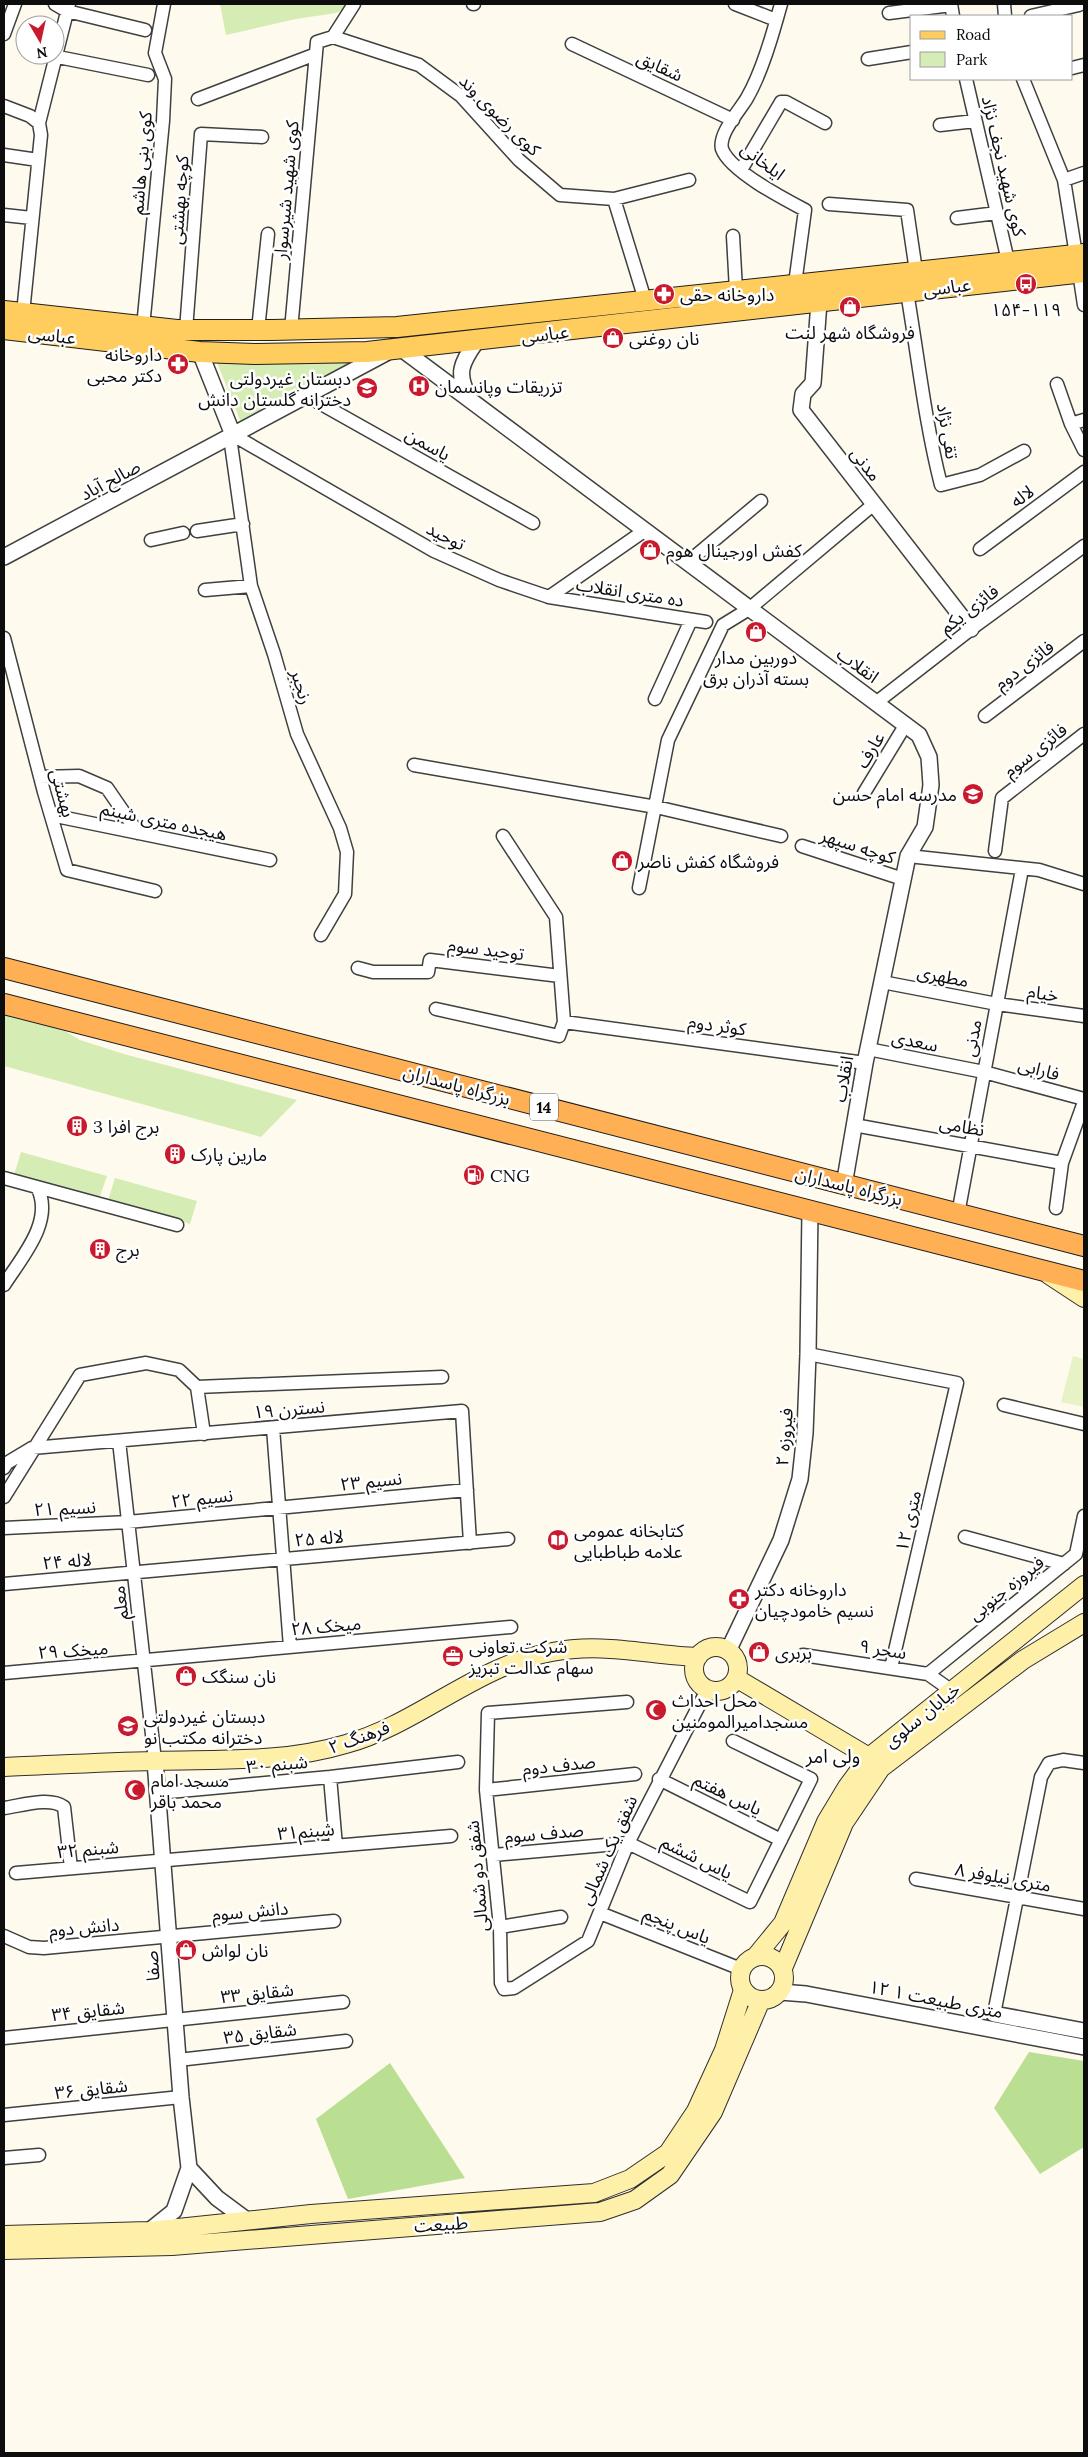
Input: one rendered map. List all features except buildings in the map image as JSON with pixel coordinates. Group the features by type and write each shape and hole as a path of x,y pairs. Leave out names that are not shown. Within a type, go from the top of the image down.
{"highway":[{"name":"بزرگراه پاسداران","path":"4,968 1084,1246"},
{"name":"بزرگراه پاسداران","path":"4,1004 1084,1281"}],"main road":[{"name":"عباسى","path":"4,329 82,330 143,327 186,330 291,330 397,327 1008,261 1081,263"},
{"name":"عباسى","path":"13,312 82,330 200,352 255,354 397,350 901,293 1081,263"},
{"path":"892,274 901,293"},
{"path":"1042,1270 1084,1298"},
{"name":"خیابان سلوی","path":"756,1956 783,1923 826,1822 875,1763 952,1692 1084,1585"},
{"name":"خیابان سلوی","path":"783,1968 844,1823 875,1763 1023,1660 1084,1623"},
{"name":"فرهنگ ۲","path":"4,1767 155,1761 249,1760 298,1756 347,1744 394,1725 510,1664 550,1652 588,1646 627,1649 658,1656 698,1657"},
{"path":"714,1647 728,1651 736,1659 738,1665 736,1678 727,1688 714,1690 708,1688 702,1684 695,1672 698,1657 702,1652 714,1647"},
{"path":"736,1678 875,1763"},
{"path":"756,1956 770,1956 777,1960 783,1968 785,1979 780,1992 775,1996 761,2000 748,1995 743,1990 740,1976 741,1970 750,1959 756,1956"},
{"name":"طبیعت","path":"4,2236 149,2231 248,2221 594,2193 630,2179 668,2153 696,2111 724,2050 743,1990"},
{"name":"طبیعت","path":"4,2250 172,2246 600,2212 635,2200 670,2175 713,2112 761,2000"}],"street":[{"path":"4,34 15,4"},
{"path":"55,4 145,30"},
{"name":"کوی بنی هاشم","path":"143,327 163,121 165,79 155,53 164,4"},
{"path":"198,99 316,54 317,42 333,37 354,4"},
{"path":"735,4 776,20"},
{"name":"ایلخانی","path":"781,4 748,97 723,137 722,146 725,154 741,170 774,193 805,210 795,284"},
{"path":"1035,15 1079,5"},
{"path":"889,13 952,8"},
{"name":"کوی رضوی وند","path":"333,37 418,65 461,96 519,160 560,195 614,199 689,180"},
{"name":"شقایق","path":"572,44 733,120"},
{"path":"868,60 910,52"},
{"name":"کوی شهید شیرسوار","path":"291,330 316,54"},
{"path":"65,59 148,75"},
{"path":"13,312 32,218 41,135 39,123 50,65"},
{"name":"کوی شهید نجف نژاد","path":"966,80 1008,261"},
{"path":"1024,80 1064,180 1081,263 1084,305"},
{"path":"741,170 781,102 786,102 825,123"},
{"path":"4,106 30,116 39,123"},
{"path":"940,125 975,121"},
{"name":"کوچه بهشتی","path":"186,330 201,134 262,137"},
{"path":"4,156 38,160"},
{"path":"1064,180 1084,173"},
{"path":"614,199 645,300"},
{"path":"829,204 907,210 916,271"},
{"path":"957,218 997,213"},
{"path":"4,214 32,218"},
{"path":"258,330 268,234"},
{"path":"733,236 736,290"},
{"name":"تقی نژاد","path":"901,293 924,396 927,426 941,486 980,475 1024,451"},
{"name":"مدنی","path":"819,302 813,383 803,394 801,410 971,629"},
{"path":"471,401 460,381 462,367 476,342"},
{"name":"صالح آباد","path":"4,557 397,350"},
{"name":"انقلاب","path":"397,350 471,401 919,735 929,757 931,785 925,827 908,856 866,1056 844,1185"},
{"path":"200,352 232,436"},
{"path":"1057,384 1070,424 1084,450"},
{"name":"یاسمن","path":"307,396 533,523"},
{"path":"1070,424 1084,420"},
{"name":"رنجبر","path":"232,436 251,586 274,654 297,734 340,828 347,852 345,894 321,935"},
{"name":"توحید","path":"232,436 434,551 499,580 549,597"},
{"name":"لاله","path":"980,549 1084,472"},
{"path":"687,563 761,501"},
{"path":"639,888 668,740 723,625 749,609 874,504"},
{"path":"197,531 243,524"},
{"path":"549,597 644,531"},
{"path":"150,540 183,533"},
{"name":"فائزی یکم","path":"877,702 971,629 1084,546"},
{"path":"205,590 251,586"},
{"name":"ده متری انقلاب","path":"549,597 706,622"},
{"path":"655,699 692,620"},
{"name":"بهشتی","path":"4,638 40,777 67,870 155,892"},
{"name":"فائزی دوم","path":"985,716 1084,641"},
{"name":"عارف","path":"864,793 906,724"},
{"name":"فائزی سوم","path":"995,851 1002,798 1084,734"},
{"path":"414,765 656,807 780,836"},
{"path":"40,777 79,776 107,788 138,833"},
{"name":"هیجده متری شبنم","path":"51,815 270,860"},
{"path":"436,1009 559,1036 564,1022 556,917 504,836"},
{"name":"کوچه سپهر","path":"802,846 903,879"},
{"path":"908,856 1038,870 1084,884"},
{"name":"مدنی","path":"958,1214 1022,869"},
{"name":"توحید سوم","path":"358,968 373,972 428,972 430,960 560,976"},
{"name":"مطهری","path":"882,982 997,1004"},
{"name":"خیام","path":"997,1004 1084,1016"},
{"name":"کوثر دوم","path":"564,1022 866,1056"},
{"name":"سعدی","path":"866,1056 984,1072"},
{"name":"فارابی","path":"984,1072 1084,1100"},
{"path":"1056,1208 1062,1163 1084,1100"},
{"name":"نظامی","path":"854,1125 1062,1163"},
{"path":"4,1178 177,1225"},
{"path":"4,1285 8,1269 33,1239 42,1219 43,1203 38,1188"},
{"name":"فیروزه ٢","path":"728,1651 781,1540 800,1478 808,1354 810,1211"},
{"name":"۱۲ متری","path":"808,1354 957,1382 891,1668"},
{"path":"4,1497 32,1448 80,1375 146,1363 179,1370 197,1387 204,1434"},
{"path":"197,1387 442,1377"},
{"path":"1004,1405 1084,1424"},
{"name":"نسترن ۱۹","path":"32,1448 462,1412 467,1490"},
{"path":"273,1428 290,1647"},
{"name":"معلم","path":"119,1441 155,1761"},
{"path":"4,1468 7,1463 32,1448"},
{"path":"467,1490 470,1543"},
{"name":"نسیم ۲۳","path":"279,1508 467,1490"},
{"name":"نسیم ۲۲","path":"128,1522 279,1508"},
{"name":"فیروزه جنوبی","path":"928,1674 1076,1554 1084,1516"},
{"name":"نسیم ۲۱","path":"4,1528 128,1522"},
{"path":"965,1537 1064,1564"},
{"name":"لاله ۲۵","path":"134,1572 508,1539"},
{"name":"لاله ۲۴","path":"4,1584 134,1572"},
{"name":"میخک ۲۸","path":"144,1662 511,1627"},
{"name":"سحر ۹","path":"803,1654 928,1674 952,1692"},
{"name":"میخک ۲۹","path":"4,1673 144,1662"},
{"name":"شفق یک شمالی","path":"504,1989 514,1988 588,1941 628,1843 708,1688"},
{"name":"شفق دو شمالی","path":"504,1989 501,1983 500,1927 486,1790 485,1760 488,1713 627,1702"},
{"path":"733,1742 811,1779 781,1840"},
{"path":"994,2014 1041,1778 1049,1763 1063,1760 1084,1763"},
{"name":"صفا","path":"155,1761 181,2097 189,2168"},
{"name":"شبنم ۳۰","path":"158,1792 330,1777 458,1762"},
{"name":"صدف دوم","path":"486,1790 635,1774"},
{"path":"330,1777 336,1846"},
{"name":"یاس هفتم","path":"660,1779 781,1840"},
{"path":"4,1808 46,1802 59,1803 64,1807 71,1868"},
{"name":"شبنم۳۱","path":"163,1860 451,1836"},
{"name":"یاس ششم","path":"628,1843 750,1902 781,1840"},
{"name":"صدف سوم","path":"494,1855 628,1843"},
{"name":"شبنم ۳۲","path":"16,1873 163,1860"},
{"name":"۸ متری نیلوفر","path":"916,1879 1084,1909"},
{"name":"یاس پنجم","path":"600,1913 741,1970"},
{"path":"500,1927 561,1917"},
{"name":"دانش سوم","path":"169,1936 334,1921"},
{"name":"دانش دوم","path":"4,1936 22,1945 44,1948 169,1936"},
{"name":"۱۲ متری طبیعت ۱","path":"780,1992 806,1994 1084,2047"},
{"name":"شقایق ۳۳","path":"175,2020 343,2002"},
{"name":"۱۲ متری طبیعت ۱","path":"994,2014 1084,2031"},
{"name":"شقایق ۳۴","path":"4,2038 175,2020"},
{"name":"شقایق ۳۵","path":"178,2060 346,2041"},
{"name":"شقایق ۳۶","path":"4,2115 181,2097"},
{"path":"4,2158 39,2155"},
{"path":"149,2231 174,2211 189,2168 217,2198 248,2221"}],"green space":[{"path":"220,4 352,4 350,7 336,13 296,19 226,35"},
{"path":"216,360 355,361 242,425"},
{"path":"4,1014 65,1031 80,1040 124,1054 297,1100 261,1137 4,1066"},
{"path":"21,1152 107,1176 99,1199 14,1175"},
{"path":"115,1178 197,1201 190,1224 108,1200"},
{"path":"1073,1356 1084,1359 1084,1407 1061,1402"},
{"path":"1029,2052 1084,2061 1084,2147 1040,2174 994,2108"},
{"path":"390,2063 465,2178 348,2199 316,2119"}],"place":[{"name":"۱۵۴-۱۱۹","path":"1026,284"},
{"name":"داروخانه حقی","path":"664,294"},
{"name":"فروشگاه شهر لنت","path":"850,307"},
{"name":"نان روغنی","path":"613,338"},
{"name":"داروخانه دکتر محبی","path":"178,364"},
{"name":"تزریقات وپانسمان","path":"419,386"},
{"name":"دبستان غیردولتی دخترانه گلستان دانش","path":"367,388"},
{"name":"کفش اورجینال هوم","path":"650,550"},
{"name":"دوربین مدار بسته آذران برق","path":"756,632"},
{"name":"مدرسه امام حسن","path":"973,794"},
{"name":"فروشگاه کفش ناصر","path":"622,861"},
{"name":"برج افرا 3","path":"77,1126"},
{"name":"مارین پارک","path":"175,1154"},
{"name":"CNG","path":"474,1175"},
{"name":"برج","path":"100,1249"},
{"name":"کتابخانه عمومی علامه طباطبایی","path":"558,1540"},
{"name":"داروخانه دکتر نسیم خامودچیان","path":"739,1599"},
{"name":"بربری","path":"759,1652"},
{"name":"شرکت تعاونی سهام عدالت تبریز","path":"453,1656"},
{"name":"نان سنگک","path":"186,1676"},
{"name":"محل احداث مسجدامیرالمومنین","path":"656,1710"},
{"name":"دبستان غیردولتی دخترانه مکتب نو","path":"128,1726"},
{"name":"مسجد امام محمد باقر","path":"135,1790"},
{"name":"نان لواش","path":"186,1950"}],"district":[{"name":"ولی امر","path":"833,1756"}]}
